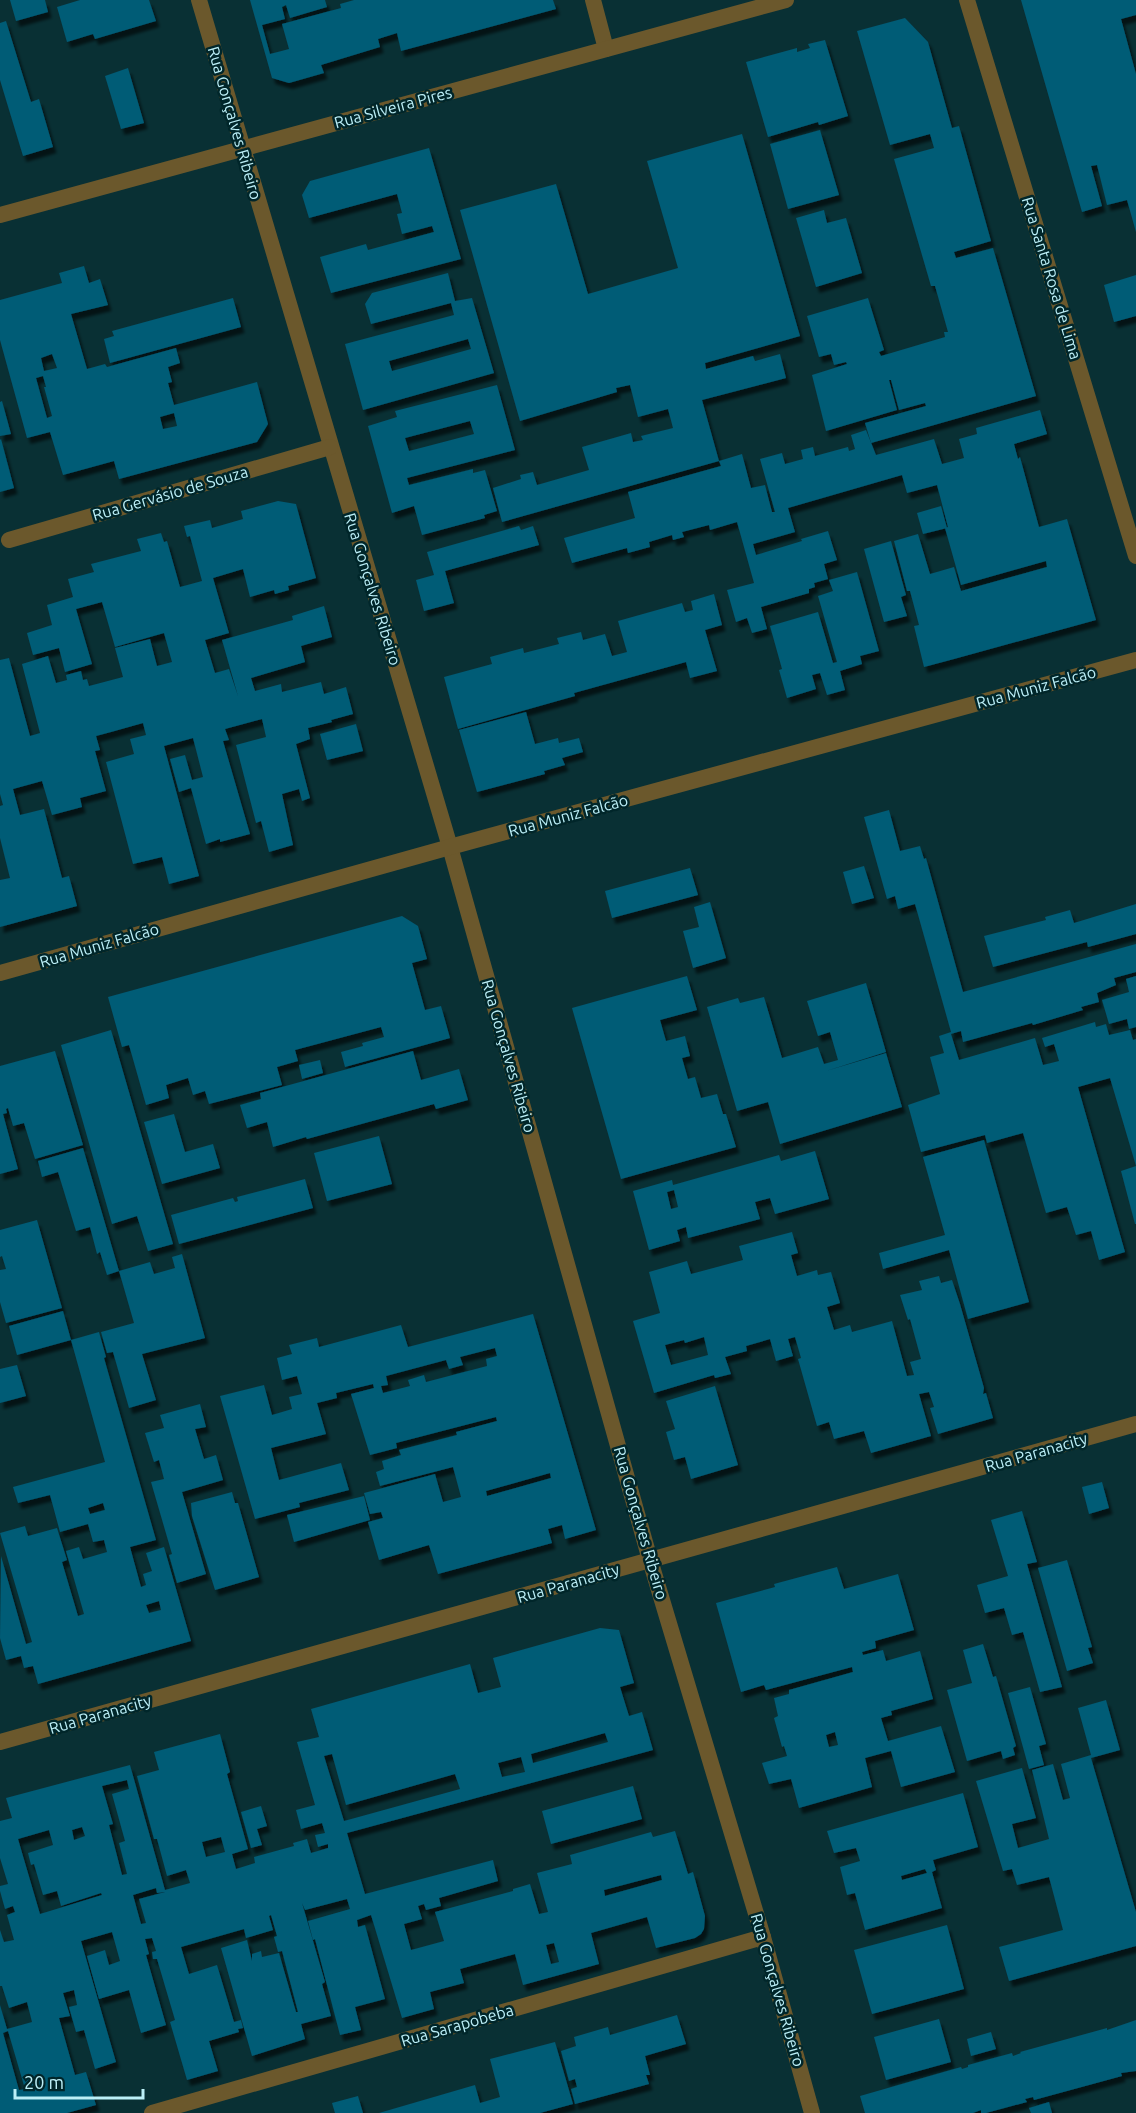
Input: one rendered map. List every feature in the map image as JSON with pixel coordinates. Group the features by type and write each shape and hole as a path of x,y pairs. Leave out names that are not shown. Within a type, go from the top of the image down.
{"street":[{"name":"Rua Gonçalves Ribeiro","path":"199,0 450,847 650,1560 763,1937 812,2113"},
{"path":"593,0 606,48"},
{"name":"Rua Silveira Pires","path":"0,215 786,0"},
{"name":"Rua Santa Rosa de Lima","path":"967,0 1136,556"},
{"name":"Rua Gervásio de Souza","path":"9,540 330,447"},
{"name":"Rua Muniz Falcão","path":"0,973 450,847 1136,660"},
{"name":"Rua Paranacity","path":"0,1742 1136,1424"},
{"name":"Rua Sarapobeba","path":"152,2113 763,1937"}],"building":[{"path":"10,0 45,0 48,12 16,21"},
{"path":"80,0 149,0 156,21 95,39 93,34 67,42 57,7"},
{"path":"250,0 325,0 327,7 290,18 286,5 282,7 285,19 262,25 270,54 289,49 282,24 341,8 340,4 354,0 553,0 556,9 401,51 397,33 378,39 380,47 321,65 324,73 289,83 272,78"},
{"path":"1021,0 1136,0 1136,15 1121,19 1136,74 1136,232 1127,200 1107,205 1097,165 1091,166 1102,206 1082,212"},
{"path":"905,18 928,42 952,128 959,126 991,241 954,252 956,258 993,248 1036,396 871,443 865,423 926,406 925,403 899,410 891,380 889,380 897,410 826,431 812,375 847,364 846,362 834,365 831,354 819,357 807,316 868,298 884,350 879,352 881,356 945,337 944,332 948,332 935,286 931,286 894,159 934,148 930,134 890,145 857,31"},
{"path":"6,21 31,102 39,99 53,147 23,156 0,80 0,23"},
{"path":"825,40 848,116 819,125 818,122 768,137 746,62 797,48 797,52 810,48 808,44"},
{"path":"128,68 144,123 121,129 105,76"},
{"path":"820,130 839,195 788,209 770,144"},
{"path":"742,134 800,336 705,363 706,369 753,356 755,361 780,354 786,378 702,400 719,461 502,522 493,488 521,479 520,475 533,472 537,485 589,470 582,447 631,433 633,442 643,440 641,436 673,428 668,409 638,417 630,385 616,388 617,392 520,421 460,210 556,184 588,294 678,268 647,161"},
{"path":"429,148 461,259 331,293 320,257 366,244 368,250 434,232 432,226 402,234 397,214 402,213 397,194 309,218 302,195 310,181"},
{"path":"824,210 827,223 846,218 862,273 816,287 796,218"},
{"path":"84,266 89,283 100,279 108,305 71,314 87,369 105,364 107,367 176,348 180,363 168,367 172,382 168,383 174,405 257,382 268,424 257,442 119,479 114,461 63,475 50,432 27,438 0,340 0,300 62,283 59,273","holes":["52,354 57,368 44,371 41,358","43,376 52,416 47,418 36,378","174,413 177,426 163,429 160,417"]},
{"path":"448,273 455,301 472,298 494,373 363,410 345,344 454,315 451,303 371,324 365,304 372,293","holes":["468,339 471,349 392,371 389,361"]},
{"path":"1136,275 1136,316 1114,322 1104,285"},
{"path":"233,298 241,327 110,363 104,339 114,336 112,331"},
{"path":"497,385 515,450 407,478 409,485 473,469 473,473 485,470 497,511 484,515 485,518 422,535 414,506 392,513 368,426 397,417 395,411","holes":["470,421 474,434 409,451 405,438"]},
{"path":"2,401 11,434 0,436 0,402"},
{"path":"1040,410 1047,434 1014,444 1018,459 1020,457 1039,527 1067,519 1096,620 954,659 924,667 914,626 919,625 910,591 907,591 894,541 918,534 930,574 954,567 961,591 1047,567 1046,561 961,585 945,528 948,527 937,485 907,493 902,475 788,508 795,532 753,544 756,555 828,531 837,560 824,564 828,579 814,583 815,587 809,589 809,593 761,607 767,629 752,633 747,618 736,622 727,590 754,583 737,522 710,530 709,525 682,532 684,537 673,540 672,535 649,542 650,547 628,553 627,548 572,563 564,538 635,518 628,492 721,466 719,461 742,454 751,488 765,485 772,512 775,512 760,459 782,453 785,464 803,459 801,450 813,447 815,456 848,447 849,451 855,449 851,435 866,430 876,455 934,439 942,464 964,458 959,439 977,434 976,428"},
{"path":"0,440 14,488 0,492"},
{"path":"278,501 296,504 316,578 288,586 289,590 275,594 274,590 250,597 243,569 213,578 229,633 205,640 215,673 229,669 238,696 222,640 293,620 292,616 324,606 332,637 301,646 305,662 251,678 255,691 281,684 282,692 321,682 324,694 346,687 353,714 308,728 310,739 296,744 310,798 302,801 299,789 282,794 293,845 269,852 261,821 256,823 236,745 266,737 262,719 225,729 229,740 223,741 250,834 206,844 191,788 179,792 170,759 185,755 192,780 203,777 193,738 164,746 199,876 169,884 162,857 133,864 106,762 134,754 130,739 146,735 143,723 96,736 100,750 95,751 106,791 80,798 82,807 52,815 42,781 13,789 20,815 44,809 62,878 69,876 77,906 0,927 0,880 10,878 0,838 0,806 3,805 0,794 0,660 9,658 30,736 40,733 22,664 48,656 56,683 67,680 66,675 81,671 83,680 87,679 89,686 123,677 115,648 150,639 157,666 172,662 164,633 115,647 102,602 76,609 92,664 65,672 59,648 33,655 27,633 52,625 47,605 73,597 68,579 94,572 91,564 141,551 137,539 161,533 164,542 167,541 180,587 202,581 190,536 187,537 184,526 210,520 212,528 243,519 241,511"},
{"path":"941,506 947,528 923,534 917,513"},
{"path":"519,526 521,530 533,526 539,545 445,571 454,603 424,611 416,580 434,575 427,552"},
{"path":"891,541 906,595 901,597 907,616 884,622 864,549"},
{"path":"857,572 879,651 860,656 862,664 840,671 845,690 827,695 820,673 812,675 816,689 787,698 770,626 818,612 833,663 837,662 818,596 833,591 829,580"},
{"path":"714,594 722,625 705,630 717,671 690,678 686,662 574,693 575,696 458,729 444,677 492,664 490,657 523,648 524,653 559,644 557,638 581,632 583,640 605,634 612,656 627,652 618,621 682,603 685,612 693,610 691,601"},
{"path":"526,712 535,744 558,738 559,743 579,738 583,752 562,758 565,765 544,771 545,774 477,792 459,730"},
{"path":"356,724 363,751 327,760 320,734"},
{"path":"889,810 900,851 920,846 924,859 926,858 963,992 1136,944 1136,972 1114,978 1116,985 1097,993 1099,1002 1081,1007 1083,1010 963,1042 961,1031 951,1034 959,1060 1035,1038 1043,1065 1059,1061 1054,1044 1045,1047 1042,1038 1095,1022 1096,1027 1106,1024 1109,1035 1130,1030 1133,1040 1136,1039 1136,1166 1110,1078 1078,1087 1125,1252 1099,1260 1091,1231 1076,1235 1067,1207 1046,1213 1023,1133 987,1143 985,1135 921,1152 908,1105 940,1094 930,1057 944,1053 939,1036 951,1032 915,904 898,909 895,896 887,899 864,817"},
{"path":"864,866 874,898 852,904 843,872"},
{"path":"690,868 698,895 612,918 605,891"},
{"path":"710,902 726,958 693,968 683,931 699,927 694,907"},
{"path":"1136,904 1136,934 1088,947 1087,942 993,967 984,936 1046,920 1045,917 1070,910 1074,923"},
{"path":"402,916 418,926 427,959 412,963 425,1010 441,1006 450,1038 345,1067 341,1052 384,1037 381,1027 295,1050 298,1061 277,1067 282,1085 209,1104 205,1091 193,1095 188,1078 166,1085 169,1098 146,1105 129,1045 122,1047 108,997"},
{"path":"687,976 697,1010 660,1020 666,1041 685,1036 690,1056 682,1058 688,1079 695,1077 701,1098 717,1094 736,1147 621,1179 572,1008"},
{"path":"1136,976 1136,1027 1129,1029 1127,1019 1109,1024 1102,1000 1129,992 1126,979"},
{"path":"866,983 886,1052 826,1071 886,1053 902,1107 780,1144 768,1102 737,1111 707,1007 738,998 740,1003 764,997 782,1058 818,1047 824,1064 838,1060 830,1032 818,1036 807,1001"},
{"path":"111,1030 173,1244 148,1251 137,1216 112,1224 61,1045"},
{"path":"55,1051 83,1145 35,1159 24,1123 13,1126 8,1108 7,1113 3,1114 18,1169 0,1174 0,1066"},
{"path":"413,1051 421,1080 459,1069 468,1100 436,1109 434,1104 273,1147 267,1122 247,1128 240,1105 261,1099 260,1093"},
{"path":"320,1060 323,1073 302,1079 299,1065"},
{"path":"174,1114 185,1152 213,1144 220,1168 162,1184 144,1122"},
{"path":"379,1136 392,1184 327,1201 314,1153"},
{"path":"984,1140 1029,1302 968,1319 949,1250 883,1269 879,1253 945,1235 923,1157"},
{"path":"83,1148 119,1271 107,1275 100,1252 97,1254 90,1227 76,1231 58,1172 42,1177 38,1161"},
{"path":"815,1151 829,1199 775,1214 770,1198 755,1202 760,1219 688,1238 686,1227 677,1230 680,1241 649,1250 633,1191 672,1180 673,1185 779,1155 781,1161","holes":["674,1190 678,1207 671,1209 667,1192"]},
{"path":"1136,1166 1136,1224 1135,1224 1121,1171"},
{"path":"305,1179 313,1208 179,1244 171,1215 233,1198 235,1202 238,1201 237,1197"},
{"path":"37,1220 62,1308 6,1323 0,1302 0,1270 6,1269 2,1256 0,1257 0,1230"},
{"path":"792,1232 798,1253 791,1255 797,1276 817,1270 818,1275 831,1272 840,1303 827,1307 834,1330 850,1325 852,1332 892,1321 907,1376 914,1375 910,1362 921,1359 910,1319 908,1320 900,1295 922,1290 919,1281 939,1276 941,1283 952,1280 984,1388 983,1394 986,1393 993,1418 938,1434 930,1408 934,1407 929,1392 919,1394 931,1436 871,1453 864,1431 834,1439 829,1422 817,1426 798,1359 801,1358 795,1337 788,1339 793,1356 776,1361 770,1339 746,1346 747,1351 725,1357 731,1374 715,1378 714,1375 654,1393 633,1321 660,1313 649,1272 687,1261 691,1274 743,1260 739,1246","holes":["704,1337 708,1355 671,1365 665,1345 684,1340 685,1343"]},
{"path":"182,1254 205,1338 142,1354 156,1400 129,1408 113,1352 107,1353 101,1332 134,1323 119,1271 150,1262 154,1274 175,1268 172,1257"},
{"path":"63,1311 71,1340 17,1355 9,1326"},
{"path":"533,1314 596,1530 565,1539 562,1525 548,1529 552,1543 438,1574 429,1545 379,1560 368,1522 383,1518 381,1512 370,1514 364,1493 435,1474 443,1502 461,1497 453,1467 380,1486 376,1472 384,1469 382,1461 401,1455 399,1450 457,1435 456,1432 497,1421 496,1417 396,1443 397,1448 370,1455 351,1394 374,1388 373,1384 336,1393 337,1398 317,1403 326,1434 271,1448 279,1480 341,1463 349,1490 299,1503 300,1507 255,1519 220,1396 264,1385 272,1415 292,1409 289,1397 302,1394 297,1376 282,1380 277,1358 292,1354 289,1345 317,1338 319,1347 401,1325 408,1347","holes":["495,1348 497,1356 486,1359 487,1366 426,1382 424,1375 408,1380 410,1386 383,1393 381,1386 388,1385 386,1376 446,1360 449,1369 463,1365 460,1357","550,1473 551,1478 487,1496 486,1491"]},
{"path":"99,1332 106,1357 104,1358 156,1540 130,1547 141,1587 146,1585 143,1574 152,1571 146,1553 164,1547 191,1641 38,1684 33,1666 24,1668 21,1656 6,1660 0,1638 1,1556 26,1644 32,1642 0,1533 25,1526 28,1536 57,1528 67,1560 62,1562 78,1616 84,1614 66,1551 79,1547 83,1559 107,1552 104,1540 93,1542 88,1524 60,1532 50,1495 18,1503 13,1487 105,1462 71,1340","holes":["103,1503 105,1510 90,1514 88,1508","159,1601 161,1610 149,1613 146,1605"]},
{"path":"17,1365 26,1396 0,1403 0,1369"},
{"path":"715,1386 738,1465 691,1479 685,1457 674,1460 666,1432 675,1429 666,1401"},
{"path":"200,1404 206,1427 195,1429 204,1459 216,1455 223,1480 182,1492 206,1574 177,1583 169,1555 172,1554 151,1482 164,1479 159,1460 154,1462 145,1433 164,1428 160,1415"},
{"path":"1102,1482 1109,1508 1089,1514 1082,1487"},
{"path":"232,1492 235,1503 238,1503 259,1577 215,1590 192,1516 191,1503"},
{"path":"364,1496 370,1520 294,1542 287,1515"},
{"path":"1022,1511 1037,1562 1027,1564 1062,1687 1040,1692 1023,1632 1012,1635 1004,1608 985,1613 977,1585 1008,1576 991,1520"},
{"path":"1067,1560 1092,1647 1088,1648 1093,1663 1067,1671 1038,1568"},
{"path":"837,1567 844,1589 898,1574 914,1630 875,1641 876,1648 862,1652 863,1655 883,1650 886,1661 920,1651 933,1699 891,1711 892,1715 881,1718 888,1741 941,1726 955,1772 901,1787 891,1751 865,1758 872,1787 799,1808 791,1779 769,1784 762,1763 787,1756 784,1746 782,1747 774,1718 778,1716 774,1698 789,1694 789,1690 853,1672 852,1667 766,1690 764,1685 741,1692 716,1603 775,1587 774,1584","holes":["835,1732 838,1745 829,1747 826,1735"]},
{"path":"600,1628 619,1630 634,1683 620,1687 629,1716 642,1712 653,1750 347,1833 365,1894 493,1860 498,1881 439,1898 441,1906 426,1910 424,1904 418,1906 422,1919 404,1924 411,1950 444,1941 435,1912 513,1891 513,1889 530,1884 539,1914 548,1912 537,1873 572,1864 570,1855 651,1832 653,1837 675,1831 688,1874 693,1872 705,1916 704,1929 701,1934 695,1938 656,1948 647,1917 591,1933 599,1964 523,1985 515,1954 460,1969 464,1983 430,1992 434,2009 402,2018 371,1915 357,1920 358,1927 365,1925 385,1999 355,2007 361,2030 340,2035 315,1939 313,1940 308,1921 350,1909 347,1899 305,1910 302,1903 325,1982 322,1984 331,2016 301,2024 305,2039 252,2056 221,1948 247,1940 252,1961 252,1954 261,1951 262,1957 279,1953 296,2012 298,2012 282,1951 278,1952 274,1937 277,1936 271,1915 269,1916 273,1930 246,1938 244,1929 181,1947 189,1974 217,1965 234,2022 241,2020 243,2028 238,2029 239,2032 209,2041 218,2071 187,2080 170,2022 175,2020 157,1959 153,1959 152,1952 156,1951 152,1938 145,1939 149,1954 146,1955 166,2025 141,2033 129,1990 99,1999 87,1956 105,1950 109,1965 120,1961 112,1932 81,1941 116,2062 95,2069 84,2030 76,2032 69,2007 77,2005 74,1990 63,1993 70,2016 59,2018 75,2075 86,2072 96,2105 67,2113 0,2113 0,2005 7,2029 32,2022 27,2002 9,2008 2,1986 0,1986 0,1930 4,1942 14,1940 7,1915 15,1912 13,1906 5,1909 0,1891 0,1886 8,1884 0,1858 0,1821 12,1818 6,1798 130,1765 165,1890 190,1883 186,1870 167,1876 157,1839 154,1839 137,1776 159,1770 154,1752 220,1734 230,1772 227,1774 248,1849 232,1854 236,1869 255,1863 254,1857 294,1846 293,1843 307,1839 311,1853 328,1848 328,1844 318,1847 315,1835 325,1833 322,1823 301,1829 296,1810 315,1805 297,1742 319,1737 311,1709 470,1664 478,1693 501,1687 493,1658","holes":["605,1733 608,1742 533,1763 531,1754","332,1754 346,1805 455,1774 460,1789 344,1821 324,1756","521,1757 525,1772 502,1777 498,1763","127,1780 129,1789 112,1794 125,1841 119,1843 127,1874 122,1875 109,1825 113,1824 102,1786","82,1827 85,1836 74,1840 72,1830","49,1830 53,1845 28,1853 31,1865 34,1864 43,1895 57,1891 61,1906 101,1893 102,1895 40,1914 18,1839","221,1837 225,1852 206,1857 202,1842","661,1875 662,1880 605,1896 604,1890","156,1888 157,1893 165,1892 139,1899 146,1923 141,1924 133,1895","554,1943 559,1962 551,1964 546,1945","8,2031 25,2089 19,2090 3,2033"]},
{"path":"983,1644 993,1677 996,1676 1016,1746 1013,1748 1015,1755 1003,1759 1001,1751 967,1761 947,1690 972,1683 963,1650"},
{"path":"1030,1687 1046,1744 1039,1746 1044,1765 1029,1769 1008,1693"},
{"path":"1106,1700 1120,1750 1091,1758 1136,1912 1136,1946 1009,1981 999,1947 1063,1930 1049,1877 1017,1885 1012,1869 1003,1871 976,1781 1022,1768 1036,1818 1012,1824 1018,1848 1049,1839 1032,1770 1053,1764 1063,1800 1070,1798 1061,1764 1091,1755 1078,1708"},
{"path":"633,1786 642,1819 551,1844 542,1811"},
{"path":"963,1793 978,1847 933,1860 936,1870 932,1872 942,1908 865,1930 855,1893 847,1895 840,1867 860,1861 856,1848 834,1853 827,1831","holes":["925,1869 927,1873 902,1880 901,1876"]},
{"path":"261,1806 267,1826 257,1829 262,1845 251,1848 241,1812"},
{"path":"947,1925 964,1989 872,2014 854,1950"},
{"path":"677,2015 686,2044 645,2056 650,2075 646,2075 649,2084 575,2104 571,2089 577,2087 575,2079 569,2081 561,2051 576,2046 574,2037 608,2027 610,2035"},
{"path":"939,2019 951,2062 886,2080 874,2037"},
{"path":"1136,2020 1136,2071 1121,2073 1122,2076 1034,2100 1033,2097 1025,2099 1027,2102 986,2113 981,2113 981,2110 973,2113 865,2113 860,2096 1012,2053 1013,2056 1020,2052 1107,2028 1107,2030"},
{"path":"991,2032 996,2049 971,2056 967,2039"},
{"path":"555,2042 573,2104 540,2113 379,2113 475,2085 480,2103 500,2097 490,2059"},
{"path":"358,2096 363,2113 335,2113 332,2103"},
{"path":"1049,2102 1052,2113 1031,2113 1029,2108"}]}
